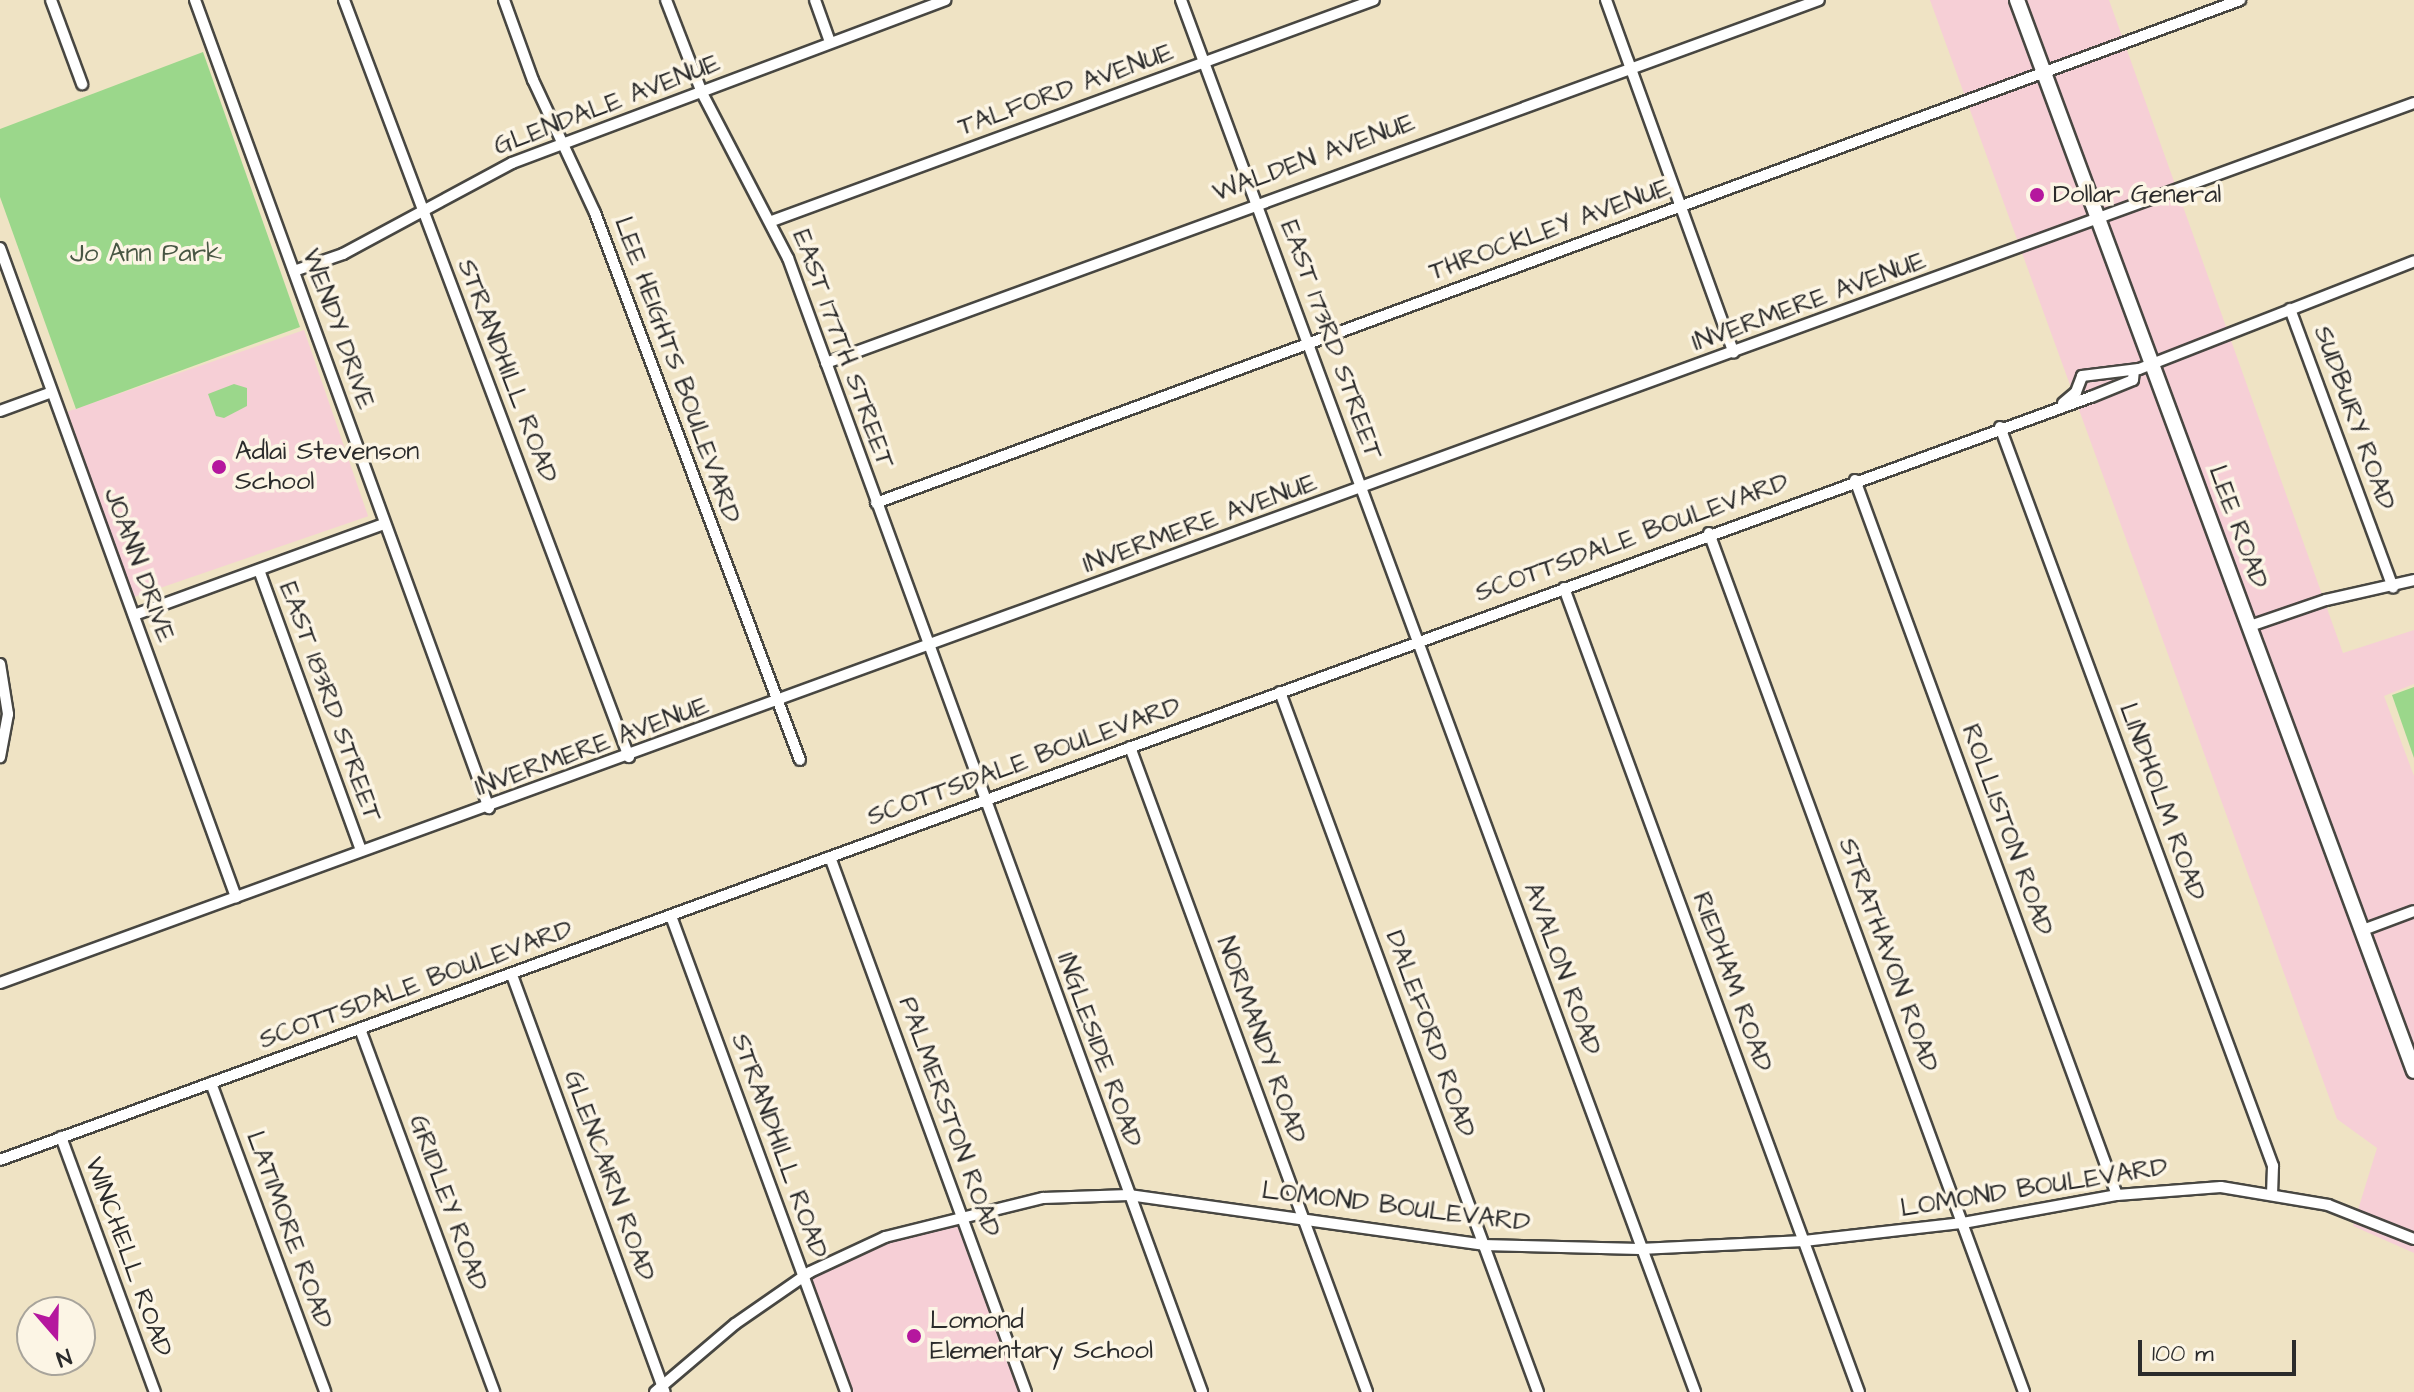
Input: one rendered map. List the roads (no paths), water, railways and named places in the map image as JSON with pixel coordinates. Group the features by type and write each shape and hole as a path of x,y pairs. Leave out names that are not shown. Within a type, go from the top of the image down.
{"main road":[{"name":"LEE ROAD","path":"2017,0 2414,1071"}],"street":[{"path":"51,0 82,84"},
{"name":"WENDY DRIVE","path":"195,0 489,808"},
{"name":"STRANDHILL ROAD","path":"344,0 629,757"},
{"name":"LEE HEIGHTS BOULEVARD","path":"504,0 533,80 564,143 620,277 800,760"},
{"name":"EAST 177TH STREET","path":"666,0 702,93 772,221 955,723"},
{"path":"815,0 830,42"},
{"name":"GLENDALE AVENUE","path":"294,271 343,254 422,208 564,143 945,0"},
{"name":"EAST 173RD STREET","path":"1181,0 1389,561"},
{"name":"TALFORD AVENUE","path":"772,221 1374,0"},
{"path":"1606,0 1734,353"},
{"name":"WALDEN AVENUE","path":"826,363 1256,202 1819,0"},
{"name":"THROCKLEY AVENUE","path":"876,503 2240,0"},
{"name":"INVERMERE AVENUE","path":"0,983 361,850 489,808 928,649 2414,103"},
{"name":"JOANN DRIVE","path":"0,248 236,897"},
{"name":"SCOTTSDALE BOULEVARD","path":"2134,371 2414,261"},
{"name":"SUDBURY ROAD","path":"2290,309 2393,588"},
{"name":"SCOTTSDALE BOULEVARD","path":"2063,403 2076,392 2082,376 2099,377 2127,366 2134,371"},
{"name":"SCOTTSDALE BOULEVARD","path":"0,1160 512,975 2063,403 2133,380 2134,371"},
{"path":"0,411 52,392"},
{"name":"LINDHOLM ROAD","path":"2000,427 2273,1166 2272,1193"},
{"name":"ROLLISTON ROAD","path":"1855,480 2117,1195"},
{"path":"134,615 384,524"},
{"name":"STRATHAVON ROAD","path":"1709,533 2024,1392"},
{"name":"AVALON ROAD","path":"1389,561 1695,1392"},
{"name":"EAST 183RD STREET","path":"259,570 361,850"},
{"path":"2250,626 2326,600 2393,588 2414,580"},
{"name":"RIEDHAM ROAD","path":"1564,588 1859,1392"},
{"path":"0,664 8,714 0,757"},
{"name":"DALEFORD ROAD","path":"1280,692 1538,1392"},
{"name":"INGLESIDE ROAD","path":"955,723 1202,1392"},
{"name":"NORMANDY ROAD","path":"1130,747 1367,1392"},
{"name":"PALMERSTON ROAD","path":"830,857 1026,1392"},
{"path":"2363,930 2414,911"},
{"name":"STRANDHILL ROAD","path":"671,916 846,1392"},
{"name":"GLENCAIRN ROAD","path":"512,975 661,1389"},
{"name":"GRIDLEY ROAD","path":"360,1029 494,1392"},
{"name":"LATIMORE ROAD","path":"211,1083 325,1392"},
{"name":"WINCHELL ROAD","path":"61,1137 155,1392"},
{"name":"LOMOND BOULEVARD","path":"661,1389 735,1324 804,1277 885,1237 1043,1198 1129,1195 1483,1245 1640,1249 1804,1241 1963,1223 2117,1195 2221,1187 2272,1193 2328,1205 2414,1239"}],"place":[{"name":"Dollar General","path":"2037,195"},
{"name":"Adlai Stevenson School","path":"219,467"},
{"name":"Lomond Elementary School","path":"914,1336"}],"park label":[{"name":"Jo Ann Park","path":"146,254"}]}
